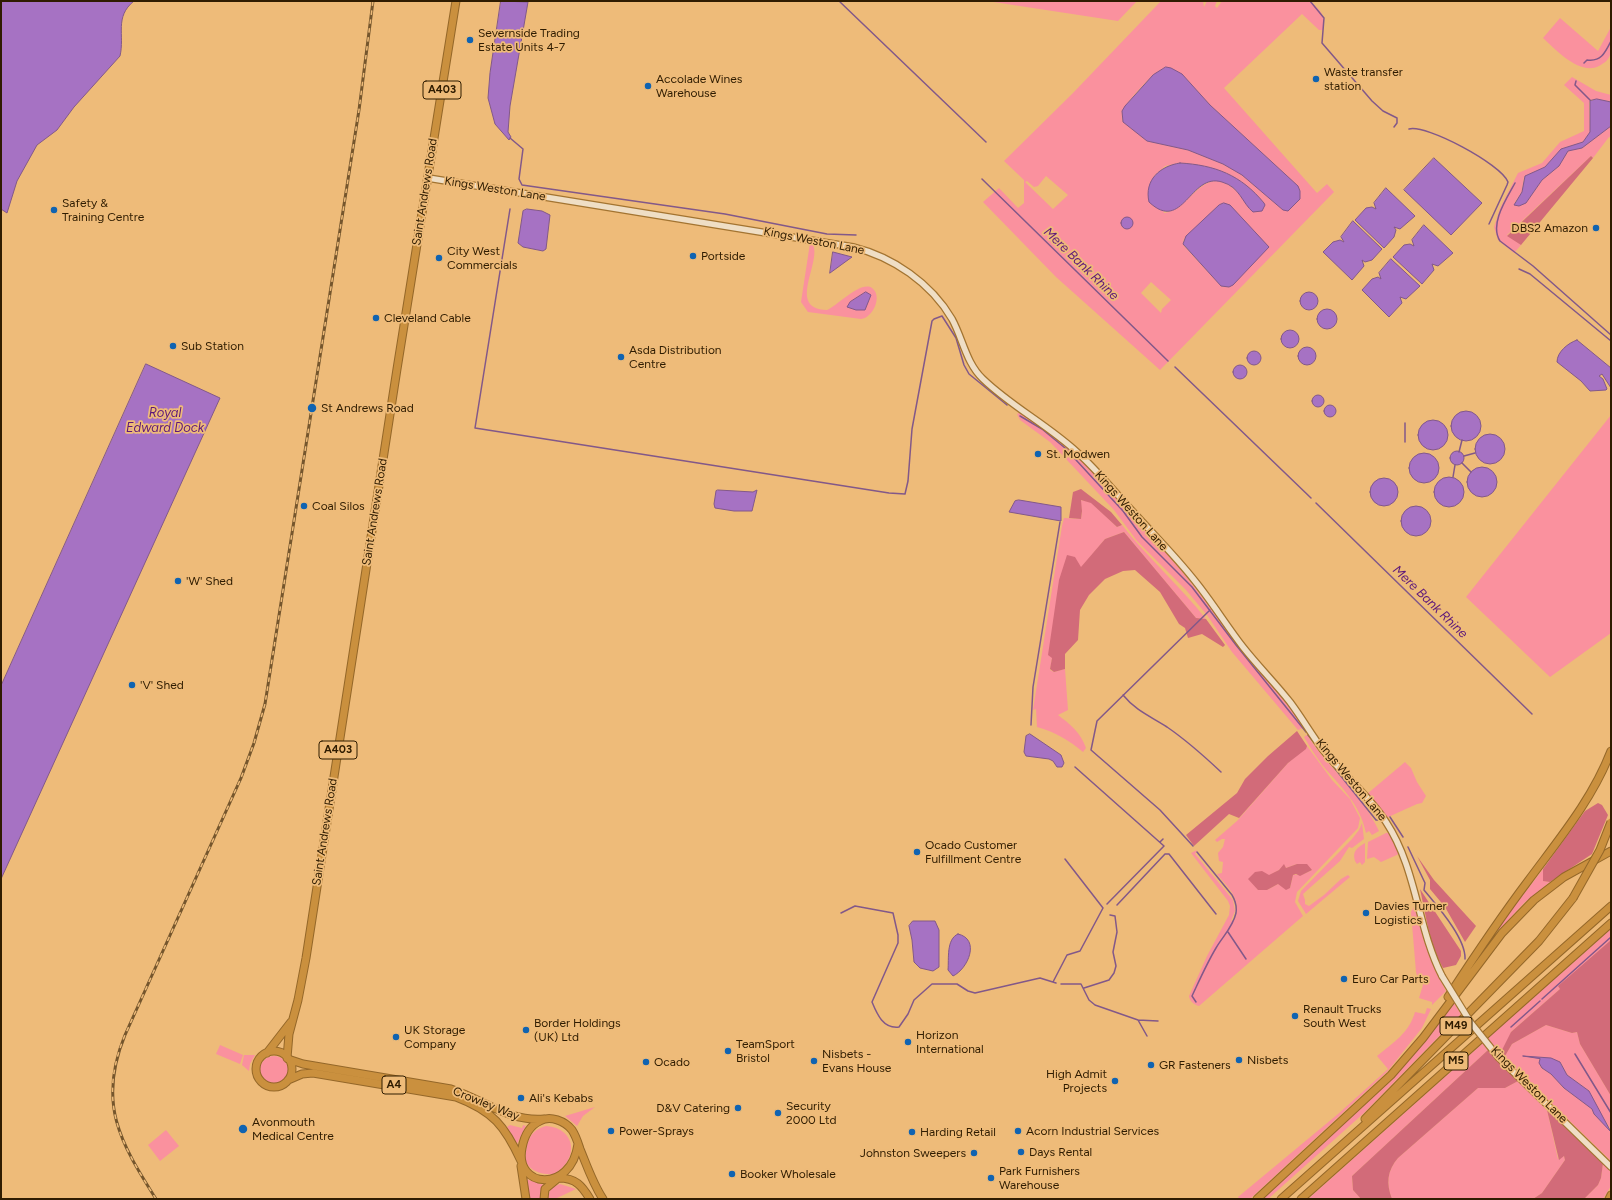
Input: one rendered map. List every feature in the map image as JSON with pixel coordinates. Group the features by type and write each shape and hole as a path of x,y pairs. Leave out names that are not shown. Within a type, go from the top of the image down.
{"highway":[{"name":"Saint Andrews Road","path":"287,1058 286,1047 291,1022 297,1004 304,966 456,1"},
{"path":"1423,1038 1494,927 1579,814 1592,792 1611,751"},
{"name":"M49","path":"1334,1150 1539,941 1573,898 1600,850 1611,822"},
{"path":"1258,1199 1374,1093 1423,1038 1502,933 1534,900 1564,877 1611,851"},
{"name":"M5","path":"1281,1199 1334,1150 1407,1088 1611,906"},
{"name":"M5","path":"1300,1199 1611,923"},
{"name":"Saint Andrews Road","path":"267,1053 291,1022"},
{"path":"276,1052 287,1058 292,1069 288,1080 282,1085 273,1087 264,1085 256,1074 256,1065 261,1057 267,1053 276,1052"},
{"name":"Crowley Way","path":"287,1058 303,1064 451,1089 520,1118 544,1119"},
{"name":"Crowley Way","path":"288,1080 302,1074 313,1073 456,1097 478,1106 496,1119 509,1137 521,1162"},
{"path":"590,1199 576,1181 569,1178 548,1180 527,1172 521,1162 526,1135 536,1123 544,1119 556,1119 566,1124 573,1131 592,1178 603,1199"},
{"path":"544,1199 545,1189 572,1163 578,1144"},
{"name":"A4","path":"521,1162 526,1199"},
{"path":"1609,1199 1611,1195"}],"street":[{"name":"Kings Weston Lane","path":"428,178 853,246 888,260 913,276 933,294 952,319 971,364 980,377 1001,395 1062,438 1093,468 1194,580 1244,648 1289,702 1323,750 1370,801 1386,822 1399,845 1411,877 1424,934 1432,956 1442,976 1471,1023 1499,1058 1611,1167"}],"shaded area":[{"path":"987,1 1137,1 1118,21"},
{"path":"1161,1 1203,1 1204,7 1207,1 1217,1 1215,6 1217,8 1222,1 1310,1 1320,11 1324,20 1323,30 1319,30 1302,14 1224,88 1317,193 1327,184 1334,192 1160,370 1056,277 983,202 999,188 1018,208 1024,203 1024,180 1004,161 1073,93","holes":["1182,74 1210,105 1298,186 1300,191 1283,210 1242,175 1223,164 1188,150 1147,141 1123,122 1122,116 1127,104 1153,75","1180,163 1216,169 1246,185 1264,203 1250,209 1243,197 1233,188 1222,182 1213,181 1197,190 1173,210 1164,213 1154,176 1165,166","1046,176 1068,195 1053,209 1025,182 1027,181 1034,187 1038,186","1184,238 1225,287 1221,286 1183,244","1151,282 1171,300 1162,309 1161,313 1141,293"]},
{"path":"1560,18 1598,51 1611,27 1611,52 1607,60 1599,66 1584,68 1576,65 1561,55 1543,38"},
{"path":"1572,77 1596,91 1611,95 1611,102 1597,99 1591,100 1589,103 1590,132 1583,142 1561,149 1545,167 1524,177 1522,192 1515,202 1516,206 1526,203 1542,180 1559,166 1568,151 1582,148 1611,126 1611,138 1609,137 1593,158 1591,156 1507,235 1521,245 1514,253 1498,240 1494,227 1500,208 1518,173 1542,163 1560,142 1584,131 1584,103 1564,85"},
{"path":"1591,156 1593,158 1521,245 1507,236"},
{"path":"810,243 812,243 814,251 814,260 808,282 807,293 809,302 815,308 827,310 849,294 867,286 872,288 877,296 877,301 873,311 869,315 861,319 808,312 801,302"},
{"path":"1017,414 1024,414 1057,437 1103,482 1180,569 1305,727 1298,730 1232,652 1207,615 1186,590 1137,541 1114,510 1050,442 1020,420"},
{"path":"1611,415 1611,633 1550,677 1466,597"},
{"path":"1081,489 1111,512 1122,525 1117,527 1091,503 1081,500 1081,519 1069,518 1073,492"},
{"path":"1080,500 1091,502 1117,527 1122,525 1206,619 1196,618 1124,532 1105,539 1081,568 1052,658 1050,670 1054,672 1065,669 1068,710 1058,715 1071,725 1078,733 1086,748 1083,752 1062,737 1037,727 1036,709 1033,710 1062,526 1064,518 1081,519 1082,511"},
{"path":"1124,532 1196,618 1206,619 1225,645 1223,647 1202,634 1188,638 1185,628 1179,624 1160,592 1135,570 1123,571 1105,579 1089,595 1080,610 1078,640 1065,654 1065,669 1054,672 1050,669 1052,658 1048,655 1059,580 1067,555 1075,557 1081,567 1105,539"},
{"path":"1297,731 1307,746 1306,749 1288,763 1239,818 1229,814 1194,846 1186,835 1237,793 1245,779 1268,756"},
{"path":"1307,735 1364,805 1379,831 1372,835 1369,831 1366,833 1355,805 1318,759 1304,737"},
{"path":"1307,746 1332,780 1350,799 1360,818 1358,828 1297,892 1295,902 1303,916 1199,1006 1191,1001 1189,996 1207,956 1229,915 1230,906 1228,901 1191,853 1197,850 1195,854 1233,900 1235,911 1231,921 1235,919 1237,912 1236,900 1217,874 1222,873 1223,862 1219,861 1218,853 1223,847 1225,839 1217,842 1215,840 1237,821 1288,763","holes":["1297,864 1312,870 1304,874 1293,875 1290,888 1278,884 1267,890 1258,890 1254,884 1279,870 1284,865 1286,868"]},
{"path":"1405,762 1411,768 1417,782 1426,796 1422,803 1386,818 1367,794"},
{"path":"1598,803 1602,805 1608,815 1592,854 1550,882 1543,881 1543,869 1585,811"},
{"path":"1362,823 1364,839 1352,848 1349,847 1340,861 1303,894 1305,904 1309,906 1324,895 1341,879 1348,875 1350,877 1306,914 1298,901 1301,891 1352,839"},
{"path":"1389,833 1399,854 1381,862 1374,857 1367,859 1368,842"},
{"path":"1365,843 1365,862 1362,865 1360,862 1357,864 1354,858 1355,852"},
{"path":"1417,856 1434,880 1476,926 1465,942 1445,907 1430,889 1430,880"},
{"path":"1284,864 1286,868 1297,864 1307,864 1312,870 1300,876 1296,874 1293,875 1290,888 1286,890 1278,884 1267,890 1258,890 1248,879 1255,872 1262,871 1269,875 1279,870"},
{"path":"1543,869 1543,881 1550,882 1524,903 1499,930 1497,929"},
{"path":"1420,889 1461,951 1461,956 1456,965 1443,968 1438,959 1428,929"},
{"path":"1415,905 1427,950 1446,991 1432,1005 1432,1002 1419,998 1423,985 1418,979 1416,972 1411,912"},
{"path":"1611,929 1611,940 1559,986 1560,989 1511,1032 1505,1056 1512,1044 1546,1025 1572,1033 1577,1032 1580,1044 1611,1096 1611,1129 1602,1117 1588,1090 1567,1075 1561,1063 1548,1058 1539,1058 1542,1068 1551,1074 1564,1088 1592,1109 1594,1114 1609,1129 1611,1132 1611,1161 1487,1039"},
{"path":"1611,940 1611,1096 1580,1044 1577,1032 1572,1033 1546,1025 1512,1044 1505,1056 1501,1052 1511,1032 1560,989 1558,986"},
{"path":"1454,1003 1461,1014 1364,1113 1268,1199 1262,1199 1389,1083 1415,1053"},
{"path":"1427,1008 1431,1009 1422,1028 1387,1072 1250,1199 1239,1199 1238,1197 1338,1114 1388,1069 1377,1056 1405,1031 1409,1026 1415,1012 1425,1014"},
{"path":"1483,1043 1488,1050 1352,1176 1353,1190 1361,1199 1308,1199"},
{"path":"220,1045 243,1055 240,1064 216,1054"},
{"path":"1488,1050 1518,1081 1505,1088 1478,1088 1398,1158 1390,1172 1388,1182 1392,1199 1361,1199 1353,1190 1352,1176"},
{"path":"244,1055 255,1055 250,1064 249,1071 242,1065"},
{"path":"274,1056 284,1060 288,1070 284,1080 274,1084 264,1080 260,1070 264,1060"},
{"path":"1518,1081 1547,1110 1558,1159 1564,1156 1565,1160 1542,1193 1533,1199 1392,1199 1388,1182 1390,1172 1398,1158 1478,1088 1505,1088"},
{"path":"595,1107 583,1116 577,1126 565,1116"},
{"path":"1547,1110 1603,1163 1601,1178 1598,1185 1584,1199 1533,1199 1542,1193 1565,1160 1564,1156 1559,1160"},
{"path":"510,1125 522,1128 523,1125 526,1126 517,1144 507,1127"},
{"path":"546,1126 556,1128 564,1132 569,1138 571,1146 571,1153 568,1161 554,1174 537,1172 527,1164 525,1160 528,1143 532,1134 540,1128"},
{"path":"166,1130 179,1146 160,1161 148,1145"},
{"path":"1603,1163 1611,1171 1611,1186 1603,1199 1584,1199 1598,1185 1601,1178"},
{"path":"526,1179 544,1185 540,1199 530,1199"},
{"path":"560,1184 576,1189 555,1199 547,1199 551,1188"}],"water":[{"path":"1,1 134,1 124,13 122,20 120,56 74,107 57,130 37,145 17,181 7,213 1,209"},
{"path":"501,1 528,2 510,106 508,132 511,137 509,140 495,124 488,98 490,73"},
{"path":"1166,67 1182,74 1210,105 1298,186 1300,191 1300,199 1288,211 1283,210 1242,175 1223,164 1188,150 1147,141 1123,122 1122,111 1125,106 1153,75"},
{"path":"1597,99 1611,102 1611,126 1582,148 1568,151 1559,166 1542,180 1526,203 1519,206 1514,205 1522,192 1525,176 1545,167 1561,149 1583,142 1590,132 1590,101"},
{"path":"1434,158 1482,203 1451,235 1404,190"},
{"path":"1180,163 1216,169 1237,179 1255,193 1264,203 1265,205 1262,211 1253,212 1237,191 1228,184 1211,181 1202,185 1179,207 1170,211 1161,210 1149,202 1148,194 1151,181 1155,175 1166,167"},
{"path":"1386,188 1415,216 1400,229 1394,227 1396,230 1394,237 1384,248 1355,220 1366,208 1372,207 1376,209 1374,203"},
{"path":"1224,203 1230,205 1269,247 1233,285 1229,287 1221,286 1183,244 1186,236 1219,205"},
{"path":"527,209 542,211 550,215 546,249 543,251 523,247 518,243 523,211"},
{"path":"1129,217 1132,218 1132,228 1125,229 1122,228 1121,221 1122,218"},
{"path":"1353,221 1382,249 1372,260 1365,262 1362,260 1364,266 1352,280 1323,252 1333,242 1340,240 1344,242 1341,237"},
{"path":"1424,225 1453,253 1438,266 1432,264 1434,270 1422,284 1393,257 1404,245 1410,244 1414,246 1412,240"},
{"path":"833,252 852,257 830,273"},
{"path":"1391,259 1420,286 1406,299 1400,297 1402,303 1389,317 1362,290 1372,279 1378,277 1381,279 1379,273"},
{"path":"866,292 871,295 865,310 856,310 847,307 850,302"},
{"path":"1309,292 1313,293 1317,297 1317,305 1313,309 1309,310 1305,309 1301,305 1300,301 1301,297 1305,293"},
{"path":"1327,309 1334,312 1337,319 1334,326 1327,329 1320,326 1317,319 1320,312"},
{"path":"1286,330 1294,330 1299,335 1297,346 1294,348 1286,348 1281,343 1281,335"},
{"path":"1577,340 1611,368 1611,388 1602,374 1599,376 1603,379 1607,389 1590,391 1581,381 1557,362 1557,358 1561,351 1570,343"},
{"path":"1303,347 1311,347 1316,352 1314,363 1311,365 1303,365 1298,360 1298,352"},
{"path":"1254,351 1259,353 1261,358 1259,363 1254,365 1249,363 1247,358 1249,353"},
{"name":"Royal Edward Dock","path":"146,364 220,398 1,879 1,686"},
{"path":"1240,365 1245,367 1247,372 1245,377 1240,379 1235,377 1233,372 1235,367"},
{"path":"1316,395 1320,395 1324,401 1320,407 1316,407 1312,403 1312,399"},
{"path":"1330,405 1334,407 1336,411 1334,415 1330,417 1326,415 1324,411 1326,407"},
{"path":"1466,411 1477,415 1481,426 1477,437 1466,441 1455,437 1451,426 1455,415"},
{"path":"1433,420 1444,424 1448,435 1444,446 1433,450 1422,446 1418,435 1422,424"},
{"path":"1490,434 1501,438 1505,449 1501,460 1490,464 1479,460 1475,449 1479,438"},
{"path":"1457,451 1462,453 1464,458 1462,463 1457,465 1452,463 1450,458 1452,453"},
{"path":"1424,453 1435,457 1439,468 1435,479 1424,483 1413,479 1409,468 1413,457"},
{"path":"1482,467 1493,471 1497,482 1493,493 1482,497 1471,493 1467,482 1471,471"},
{"path":"1449,477 1455,478 1463,486 1463,498 1455,506 1449,507 1443,506 1435,498 1434,492 1435,486 1443,478"},
{"path":"1384,478 1390,479 1394,482 1397,486 1397,498 1394,502 1390,505 1384,506 1378,505 1374,502 1371,498 1370,492 1371,486 1374,482 1378,479"},
{"path":"757,490 752,511 734,511 715,508 714,504 716,491 753,492"},
{"path":"1019,500 1061,507 1061,521 1009,512 1015,501"},
{"path":"1416,506 1426,511 1431,521 1426,531 1416,536 1406,531 1401,521 1406,511"},
{"path":"1030,734 1061,755 1064,763 1062,767 1057,767 1053,761 1049,759 1026,756 1024,752 1026,736"},
{"path":"913,921 935,921 939,930 939,967 933,971 920,968 914,962 909,926"},
{"path":"958,934 965,937 969,942 970,954 963,967 953,976 948,970 949,950 952,940"},
{"path":"1523,1056 1551,1058 1560,1062 1567,1075 1589,1091 1611,1132 1594,1114 1592,1109 1564,1088 1551,1074 1542,1068 1539,1063 1540,1059"}],"waterway":[{"name":"Mere Bank Rhine","path":"839,1 986,142"},
{"path":"1310,1 1324,18 1322,43 1372,101 1383,111 1397,118 1397,123 1394,127"},
{"path":"1584,63 1587,60 1596,60 1602,56 1611,41"},
{"path":"1576,81 1575,85 1590,100"},
{"path":"1409,129 1418,129 1446,139 1478,156 1502,174 1508,182 1489,224"},
{"path":"510,138 523,149 519,179 522,185 725,214 827,234 856,235"},
{"name":"Mere Bank Rhine","path":"982,179 1168,361"},
{"path":"1515,183 1500,211 1497,227 1497,234 1500,241 1533,266 1611,335"},
{"path":"510,209 475,428 889,493 905,494 908,481 912,429 932,321 942,316 956,338 964,365 969,374 1007,405"},
{"path":"1519,269 1530,274 1611,341"},
{"name":"Mere Bank Rhine","path":"1175,367 1311,498"},
{"path":"1020,416 1042,429 1065,448 1123,511 1142,537 1192,587 1236,645 1306,732"},
{"path":"1405,423 1405,442"},
{"path":"1459,452 1462,440"},
{"path":"1464,456 1475,453"},
{"path":"1462,463 1471,472"},
{"path":"1453,477 1455,465"},
{"name":"Mere Bank Rhine","path":"1316,503 1532,714"},
{"path":"1031,725 1033,687 1060,522"},
{"path":"1193,846 1160,810 1091,750 1097,721 1210,610"},
{"path":"1123,695 1138,709 1181,737 1221,772"},
{"path":"1308,735 1376,820 1380,820"},
{"path":"1075,767 1164,846 1107,904"},
{"path":"1390,817 1403,837"},
{"path":"1160,842 1163,839"},
{"path":"1408,847 1425,883 1424,890 1456,932 1461,942 1465,959"},
{"path":"1196,1002 1192,996 1213,954 1233,923 1236,913 1236,903 1232,895 1197,852"},
{"path":"1117,905 1165,854 1169,854 1216,914"},
{"path":"1053,982 1067,955 1080,951 1103,908 1065,859"},
{"path":"841,913 855,906 893,913 898,935 898,943 872,1002 881,1020 889,1026 899,1027 908,1014 914,1000 932,984 957,984 968,991 975,993 1040,978 1056,983"},
{"path":"1084,988 1109,980 1114,973 1116,966 1113,952 1117,932 1115,916 1110,915"},
{"path":"1228,932 1246,959"},
{"path":"1542,999 1611,937"},
{"path":"1061,984 1081,984 1089,1000 1095,1005 1138,1020 1147,1036"},
{"path":"1511,1027 1540,1001"},
{"path":"1138,1020 1158,1021"},
{"path":"1575,1054 1611,1113"}],"railway":[{"path":"156,1199 132,1159 116,1121 113,1102 113,1081 117,1059 125,1035 241,778 254,743 265,704 359,110 373,1"}],"place":[{"name":"Severnside Trading Estate Units 4-7","path":"470,40"},
{"name":"Waste transfer station","path":"1316,79"},
{"name":"Accolade Wines Warehouse","path":"648,86"},
{"name":"Safety & Training Centre","path":"54,210"},
{"name":"DBS2 Amazon","path":"1596,228"},
{"name":"Portside","path":"693,256"},
{"name":"City West Commercials","path":"439,258"},
{"name":"Cleveland Cable","path":"376,318"},
{"name":"Sub Station","path":"173,346"},
{"name":"Asda Distribution Centre","path":"621,357"},
{"name":"St Andrews Road","path":"312,408"},
{"name":"St. Modwen","path":"1038,454"},
{"name":"Coal Silos","path":"304,506"},
{"name":"'W' Shed","path":"178,581"},
{"name":"'V' Shed","path":"132,685"},
{"name":"Ocado Customer Fulfillment Centre","path":"917,852"},
{"name":"Davies Turner Logistics","path":"1366,913"},
{"name":"Euro Car Parts","path":"1344,979"},
{"name":"Renault Trucks South West","path":"1295,1016"},
{"name":"Border Holdings (UK) Ltd","path":"526,1030"},
{"name":"UK Storage Company","path":"396,1037"},
{"name":"Horizon International","path":"908,1042"},
{"name":"TeamSport Bristol","path":"728,1051"},
{"name":"Nisbets","path":"1239,1060"},
{"name":"Nisbets - Evans House","path":"814,1061"},
{"name":"Ocado","path":"646,1062"},
{"name":"GR Fasteners","path":"1151,1065"},
{"name":"High Admit Projects","path":"1115,1081"},
{"name":"Ali's Kebabs","path":"521,1098"},
{"name":"D&V Catering","path":"738,1108"},
{"name":"Security 2000 Ltd","path":"778,1113"},
{"name":"Avonmouth Medical Centre","path":"243,1129"},
{"name":"Power-Sprays","path":"611,1131"},
{"name":"Acorn Industrial Services","path":"1018,1131"},
{"name":"Harding Retail","path":"912,1132"},
{"name":"Days Rental","path":"1021,1152"},
{"name":"Johnston Sweepers","path":"974,1153"},
{"name":"Booker Wholesale","path":"732,1174"},
{"name":"Park Furnishers Warehouse","path":"991,1178"}]}
